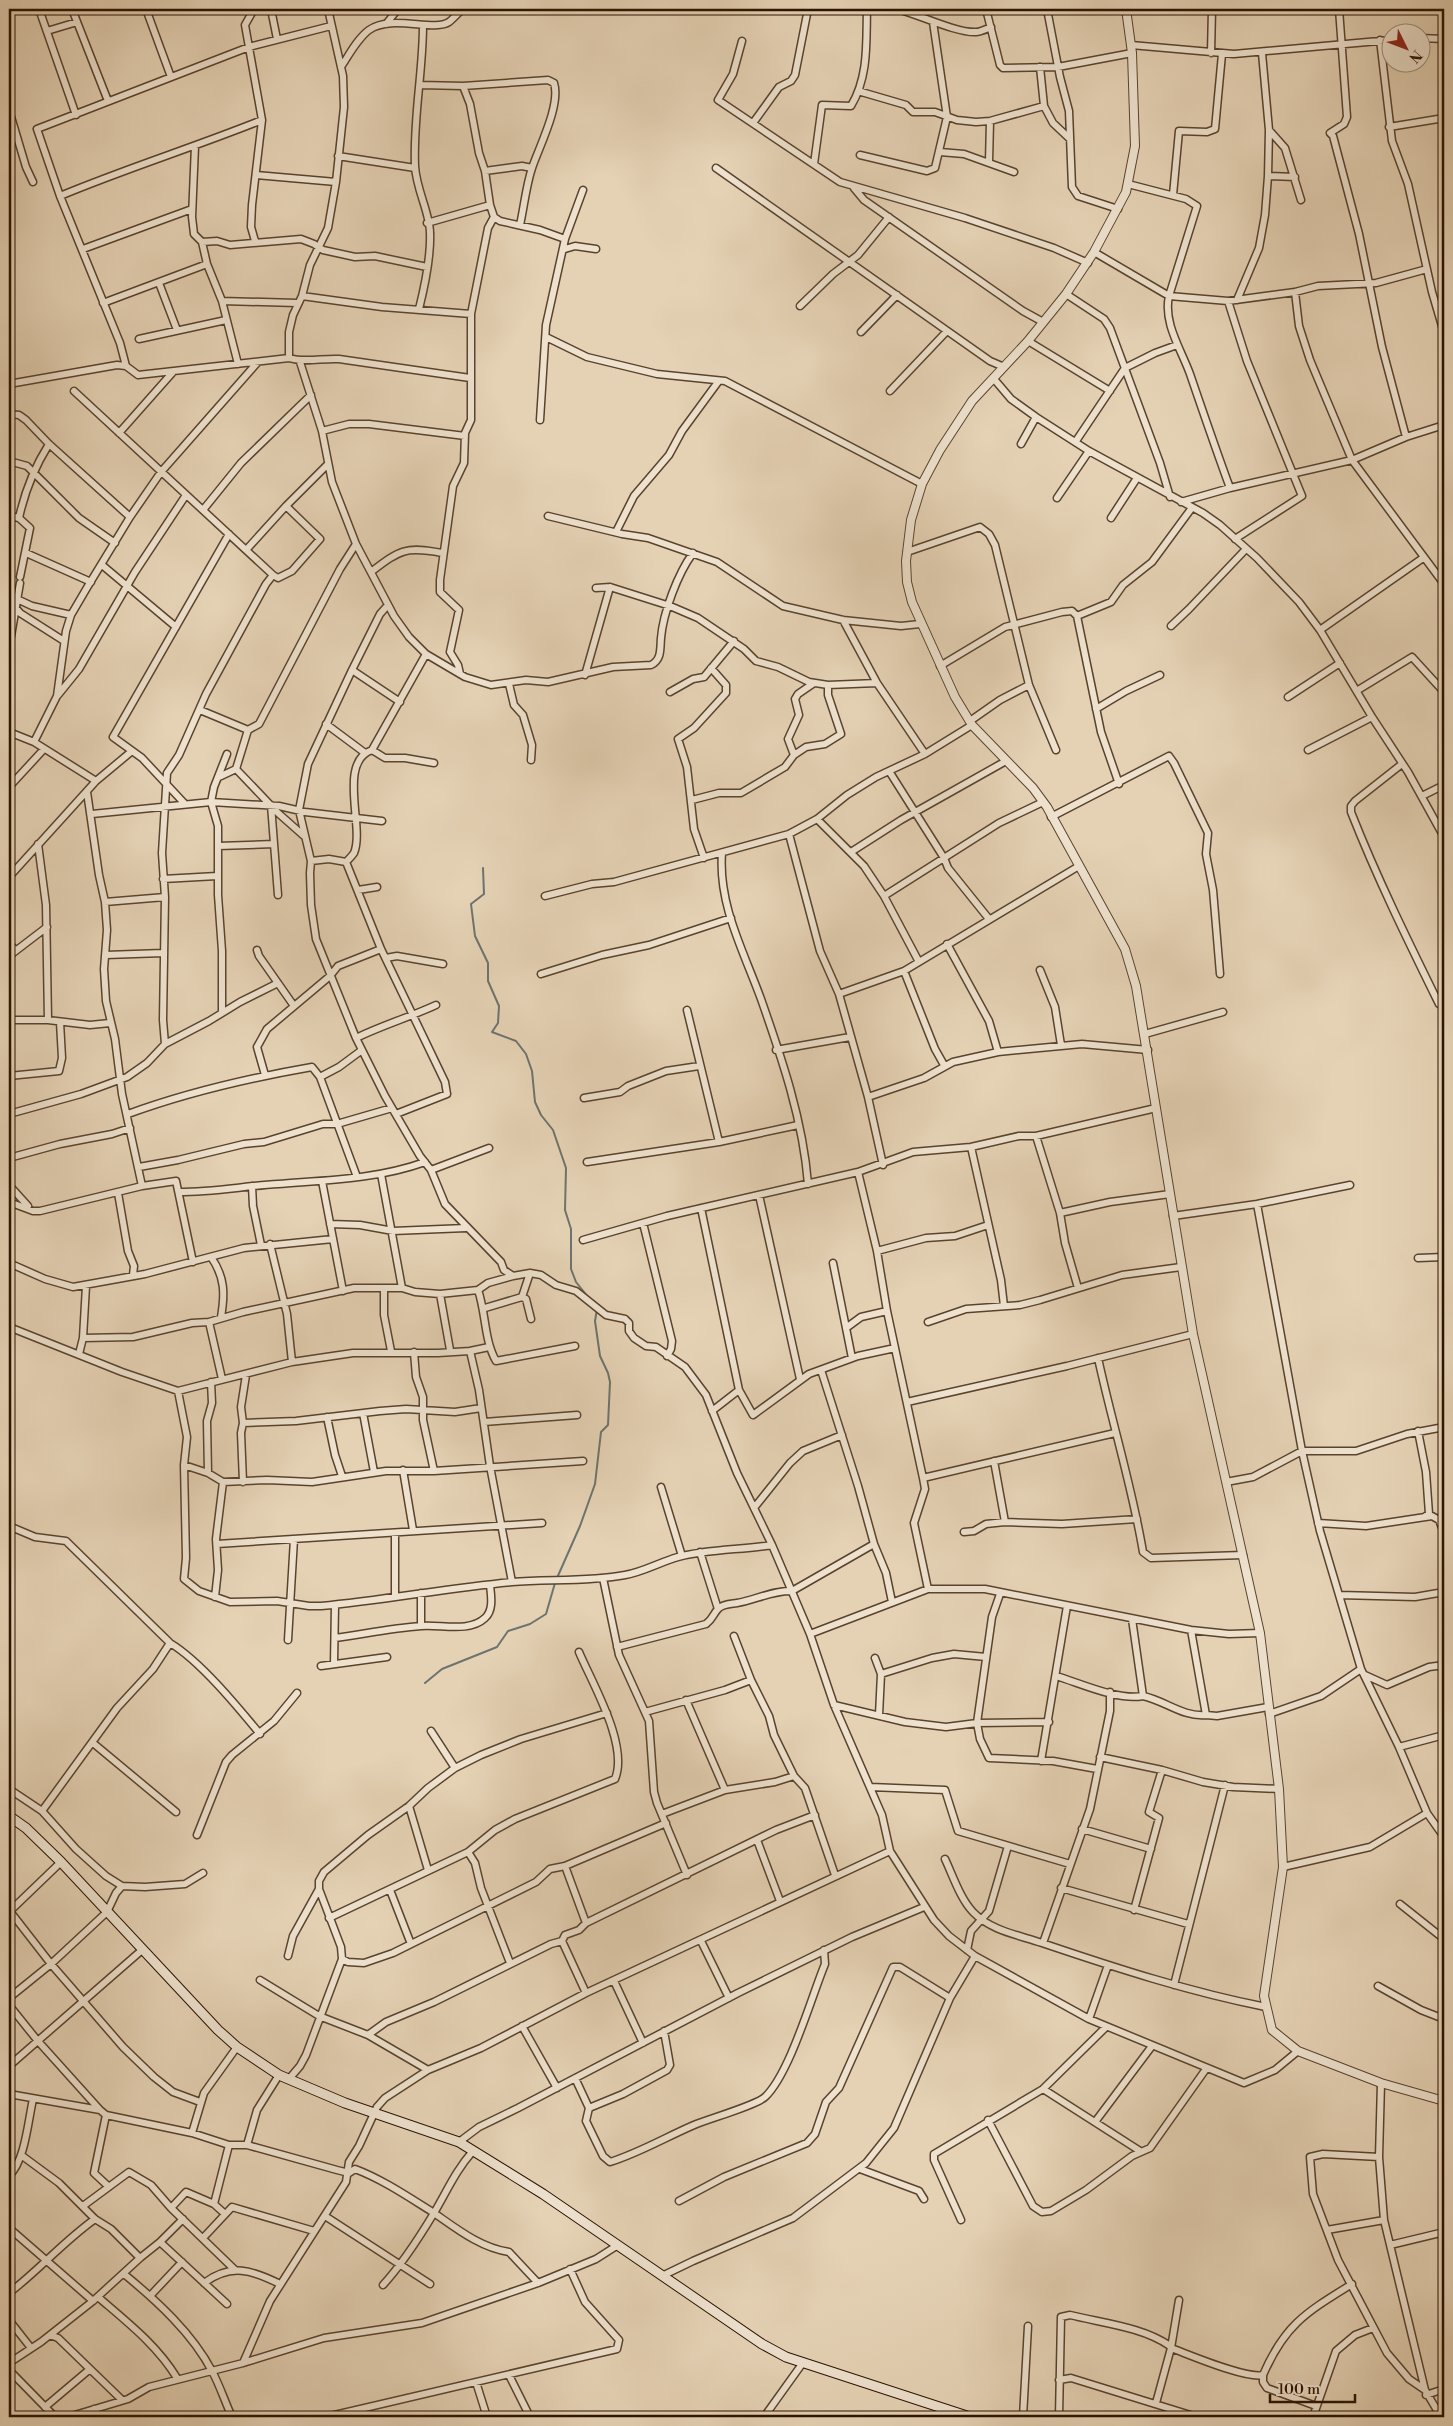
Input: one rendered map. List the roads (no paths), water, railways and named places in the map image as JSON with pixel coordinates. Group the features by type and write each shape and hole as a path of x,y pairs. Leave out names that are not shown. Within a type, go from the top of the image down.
{"main road":[{"path":"9,1816 26,1828 61,1862 218,2030 237,2047 279,2074 345,2103 459,2142 544,2194 762,2344 802,2364 970,2417"}],"street":[{"path":"39,9 76,115"},
{"path":"72,9 108,101"},
{"path":"146,9 171,77"},
{"path":"254,9 245,25 262,120 251,214 255,241"},
{"path":"271,9 277,39"},
{"path":"289,358 289,332 297,303 302,296 310,265 320,248 328,228 336,182 344,107 341,67 330,26 328,9"},
{"path":"386,24 398,9 409,22"},
{"path":"341,67 356,44 368,31 386,24 409,22 423,25 448,23 463,9"},
{"path":"753,123 779,87 791,81 795,75 808,9"},
{"path":"814,164 822,105 852,106 858,91 866,62 867,9"},
{"path":"897,9 922,16 933,22 976,32 991,27"},
{"path":"922,16 926,9"},
{"path":"986,9 1002,67 1058,67 1132,49 1222,54 1262,53 1380,40"},
{"path":"1047,9 1069,112 1070,179 1074,191 1078,196 1118,209"},
{"path":"1126,9 1132,49 1135,146 1128,184 1118,209 1088,263 1028,341 972,401 940,450 922,484 911,520 906,582 920,624 955,697 971,723 1043,802 1125,949 1136,986 1148,1050 1192,1334 1260,1633 1279,1789 1283,1867 1264,1996 1272,2030 1298,2051 1381,2083 1444,2101"},
{"path":"1211,53 1212,9"},
{"path":"1339,9 1340,44 1347,117 1344,124 1330,133 1359,234 1368,284 1406,437"},
{"path":"47,31 78,22"},
{"path":"860,155 927,171 935,168 948,117 933,22"},
{"path":"420,309 427,267 430,232 415,168 415,118 424,49 423,25"},
{"path":"330,26 249,47 37,129 60,196 120,343 126,366 138,376 289,358 300,362 318,358 339,358 437,371 470,378"},
{"path":"1430,38 1444,39"},
{"path":"742,41 733,74 718,100 828,175 854,188 965,218 1054,248 1088,263"},
{"path":"1237,300 1258,248 1268,176 1269,130 1262,53"},
{"path":"1172,196 1179,131 1207,132 1215,129 1222,54"},
{"path":"1040,67 1044,106 1050,119 1070,139"},
{"path":"1383,72 1389,127 1408,184 1444,333"},
{"path":"420,85 463,86 548,80 554,84 556,96 540,153 532,168 520,225"},
{"path":"463,86 470,104 478,153 485,171 490,205 494,217 500,221 565,239"},
{"path":"858,91 906,106 913,112 934,112 948,117 990,121 1044,106"},
{"path":"9,110 26,167 33,182"},
{"path":"1389,127 1444,118"},
{"path":"60,196 136,164 195,146 262,120"},
{"path":"989,162 990,121"},
{"path":"1269,130 1285,148 1301,200"},
{"path":"195,146 192,209 194,234 202,242 207,264 222,301 238,364"},
{"path":"940,152 964,154 1014,172"},
{"path":"338,156 415,168"},
{"path":"485,171 522,166 532,168"},
{"path":"716,168 990,361 1004,367"},
{"path":"256,175 336,182"},
{"path":"1268,176 1295,177"},
{"path":"1128,184 1190,201 1197,206 1169,296 1169,317 1177,345 1188,368 1230,488"},
{"path":"854,188 864,200 1016,306 1043,322"},
{"path":"540,420 546,337 556,277 565,239 583,190"},
{"path":"427,223 490,205"},
{"path":"83,249 192,209"},
{"path":"460,674 458,665 450,652 459,610 440,592 442,553 453,486 464,463 465,436 471,420 471,314 488,228 494,217"},
{"path":"800,306 849,262 889,217"},
{"path":"202,242 217,241 230,245 255,241 301,239 320,248 356,257 375,256 427,267"},
{"path":"564,249 575,246 596,249"},
{"path":"1094,252 1169,296 1228,301 1295,292 1318,286 1368,284 1427,269"},
{"path":"103,303 159,284 207,264"},
{"path":"159,284 178,330"},
{"path":"1295,292 1298,326 1310,360 1352,460 1444,584"},
{"path":"1066,294 1104,319 1110,328 1170,497"},
{"path":"860,332 897,295"},
{"path":"302,296 382,307 471,314"},
{"path":"222,301 297,303"},
{"path":"1228,301 1247,362 1302,496 1235,539"},
{"path":"139,339 226,320"},
{"path":"890,391 947,331"},
{"path":"546,337 587,357 657,374 669,374 718,382 725,381 922,484"},
{"path":"1028,341 1110,391"},
{"path":"1076,441 1125,368 1155,353 1177,345"},
{"path":"300,362 322,431 332,482 356,544 388,604 409,637 426,654 473,681 491,685 509,684 526,680 548,682 613,667 632,664 651,665 656,663 659,659 661,634 683,567 693,553"},
{"path":"57,696 64,641 71,615 130,517 161,472 258,363"},
{"path":"9,384 102,366 126,366"},
{"path":"119,433 173,372"},
{"path":"994,379 1011,399 1036,417 1089,451 1191,509 1203,513 1220,525 1257,558 1299,602 1320,630 1358,690 1372,718 1422,796 1444,837"},
{"path":"616,532 634,496 669,455 682,431 718,382"},
{"path":"74,391 278,578 292,571 320,539 286,506"},
{"path":"203,510 241,463 311,395"},
{"path":"9,414 19,415 26,420 49,444 130,517"},
{"path":"1020,444 1036,417"},
{"path":"322,431 349,424 370,424 465,436"},
{"path":"1181,502 1291,473 1352,460 1406,437 1444,425"},
{"path":"19,518 33,471 49,444"},
{"path":"1057,498 1089,451"},
{"path":"9,461 21,463 33,471 79,518 115,543"},
{"path":"247,549 328,464"},
{"path":"1111,518 1137,478"},
{"path":"34,742 57,696 79,669 126,586 186,495"},
{"path":"1078,616 1111,602 1123,585 1152,562 1191,509"},
{"path":"9,516 19,518 30,528 9,648"},
{"path":"548,516 648,538 717,562 783,606 843,620 901,626 920,624"},
{"path":"907,552 980,527 993,540 1016,625 1029,685 1056,750"},
{"path":"186,804 153,768 113,738 229,534"},
{"path":"219,777 236,769 248,730 259,724 340,570 356,544"},
{"path":"371,572 398,552 421,549 442,553"},
{"path":"1170,626 1189,609 1246,549"},
{"path":"26,554 92,582"},
{"path":"1320,630 1423,558"},
{"path":"102,565 176,627"},
{"path":"166,1044 163,1020 163,953 165,898 164,807 167,773 179,756 200,710 256,601 273,575"},
{"path":"585,675 610,587"},
{"path":"596,588 610,587 670,606 708,622 734,641 756,661 814,683 828,685 876,683"},
{"path":"17,599 32,606 71,615"},
{"path":"388,604 380,614 308,764 299,810 311,861 311,905 316,939 356,1038 394,1111 431,1170 445,1204 500,1262 504,1270 513,1276"},
{"path":"15,607 20,613 64,641"},
{"path":"940,666 1005,627 1072,611 1078,616 1096,709 1118,784"},
{"path":"843,620 876,683 925,754"},
{"path":"670,692 688,681 704,677 734,641"},
{"path":"346,862 354,853 354,780 359,761 369,752 400,702 426,654"},
{"path":"1358,690 1412,657 1444,692"},
{"path":"1288,697 1340,663"},
{"path":"704,858 694,829 687,767 678,739 694,728 726,693 726,685 711,668"},
{"path":"352,670 400,702"},
{"path":"1096,709 1126,691 1160,675"},
{"path":"794,755 788,739 799,715 795,699 798,694 814,683"},
{"path":"509,684 514,705 523,715 532,745 531,760"},
{"path":"692,800 719,793 741,793 785,767 794,755 806,747 825,744 841,734 828,695 828,685"},
{"path":"545,896 592,884 614,882 789,834 817,820 847,796 889,771 925,754 971,723 1000,700 1029,685"},
{"path":"200,710 248,730"},
{"path":"1308,750 1372,718"},
{"path":"326,724 369,752 385,758 405,758 434,764"},
{"path":"9,732 34,742 96,781"},
{"path":"9,787 44,749"},
{"path":"9,877 96,781 132,751"},
{"path":"222,1011 222,951 217,876 218,826 211,802 214,787 227,754"},
{"path":"1051,817 1169,756 1208,833 1206,854 1213,890 1220,974"},
{"path":"851,852 866,840 1006,761"},
{"path":"1402,764 1354,801 1351,806 1351,812 1370,860 1421,967 1439,1004 1444,1007"},
{"path":"236,769 271,806 305,837"},
{"path":"889,771 916,812 953,876 989,918"},
{"path":"1422,796 1444,785"},
{"path":"87,792 92,814 96,860 105,902 106,955 104,969 110,1023 115,1039 142,1186"},
{"path":"92,814 211,802 271,806 382,821"},
{"path":"884,896 999,823 1043,802"},
{"path":"271,806 278,895"},
{"path":"817,820 851,852 884,896 919,962"},
{"path":"789,834 820,951 839,994 868,1097 883,1165"},
{"path":"38,844 47,927 48,1020"},
{"path":"218,846 274,844"},
{"path":"722,853 721,873 731,918 737,940 761,999 796,1108 798,1125 804,1146 808,1184"},
{"path":"311,861 328,859 346,862"},
{"path":"139,1167 185,1159 244,1144 264,1142 323,1124 337,1124 394,1111 447,1094 445,1082 381,949 346,862"},
{"path":"839,994 904,971 989,918 1079,866"},
{"path":"164,879 217,876"},
{"path":"358,890 377,887"},
{"path":"105,902 165,898"},
{"path":"541,974 602,955 649,945 731,918"},
{"path":"9,956 47,927"},
{"path":"9,943 15,950"},
{"path":"947,944 989,1021 998,1052"},
{"path":"265,1075 258,1058 257,1047 267,1029 330,976 338,966 381,949"},
{"path":"257,950 259,956 294,1006"},
{"path":"106,955 163,953"},
{"path":"386,958 397,956 443,964"},
{"path":"1040,970 1055,1007 1061,1045"},
{"path":"904,971 935,1049 944,1065"},
{"path":"9,1114 81,1094 136,1072 147,1064 166,1044 209,1021 222,1011 278,984"},
{"path":"356,1038 388,1022 412,1016 436,1005"},
{"path":"687,1010 700,1058 699,1066 719,1142"},
{"path":"1145,1034 1223,1012"},
{"path":"9,1020 48,1020 90,1025 110,1023"},
{"path":"9,1076 59,1071 62,1058 60,1022"},
{"path":"776,1050 850,1036"},
{"path":"868,1097 936,1074 944,1065 998,1052 1061,1045 1106,1045 1148,1050"},
{"path":"320,1077 339,1067 362,1050"},
{"path":"128,1114 206,1088 312,1066 320,1077 357,1177"},
{"path":"584,1098 620,1092 628,1086 666,1071 699,1066"},
{"path":"583,1240 701,1208 858,1172 883,1165 913,1152 971,1147 1018,1136 1036,1136 1156,1108"},
{"path":"587,1162 719,1142 798,1125"},
{"path":"9,1158 130,1128"},
{"path":"1036,1136 1060,1213 1065,1243 1078,1288"},
{"path":"971,1147 1001,1280 1004,1306"},
{"path":"431,1170 489,1148"},
{"path":"179,1192 203,1192 357,1177 381,1174 425,1162"},
{"path":"858,1172 877,1251 887,1311 925,1489 914,1523 928,1589"},
{"path":"381,1174 402,1288"},
{"path":"9,1202 33,1211 142,1186 176,1181 193,1262"},
{"path":"322,1181 342,1291"},
{"path":"9,1185 33,1211"},
{"path":"1173,1216 1257,1204 1350,1185"},
{"path":"252,1186 253,1206 261,1245"},
{"path":"118,1193 128,1251 134,1266 133,1275"},
{"path":"1060,1213 1110,1202 1170,1194"},
{"path":"759,1195 800,1379"},
{"path":"1257,1204 1302,1451 1318,1523 1339,1595 1361,1669 1399,1747 1427,1813 1444,1837"},
{"path":"701,1208 739,1390 753,1415 773,1399 787,1391 800,1379 852,1358 895,1348"},
{"path":"643,1223 672,1341 671,1349 667,1356"},
{"path":"330,1224 360,1225 393,1231 466,1228"},
{"path":"877,1251 926,1238 956,1236 988,1225"},
{"path":"9,1263 57,1284 73,1287 86,1286 261,1245 334,1239"},
{"path":"270,1244 284,1303 292,1362"},
{"path":"211,1257 217,1266 224,1287 225,1296 220,1317"},
{"path":"1418,1258 1441,1257"},
{"path":"833,1263 852,1358"},
{"path":"928,1322 966,1309 1004,1306 1040,1300 1122,1275 1181,1267"},
{"path":"522,1297 530,1273"},
{"path":"83,1338 133,1337 192,1323 209,1322 220,1317 284,1303 368,1287 402,1288 415,1292 440,1294 478,1290 488,1283 530,1273 541,1275 556,1285 576,1291 606,1314 625,1319 628,1323 629,1331 634,1338 646,1346 656,1347 685,1367 706,1395 810,1634 834,1705 882,1815 890,1851 924,1907 939,1926 975,1956 1089,2019 1206,2069 1244,2083 1274,2070 1298,2051"},
{"path":"79,1354 83,1338 86,1286"},
{"path":"384,1288 384,1316 391,1351"},
{"path":"478,1290 485,1308 489,1347 496,1361 575,1346"},
{"path":"440,1294 450,1350"},
{"path":"485,1308 522,1297"},
{"path":"522,1297 526,1299 531,1319"},
{"path":"846,1328 861,1316 887,1311"},
{"path":"209,1322 222,1378"},
{"path":"9,1327 130,1375 178,1391 222,1378 246,1375 292,1362 353,1353 391,1351 438,1353 450,1350 470,1351 489,1347"},
{"path":"907,1402 1098,1358 1192,1334"},
{"path":"470,1351 512,1582"},
{"path":"414,1352 416,1377 423,1397 423,1420 434,1471"},
{"path":"1098,1358 1115,1433 1125,1463 1143,1552 1146,1557 1243,1555"},
{"path":"821,1370 874,1544 886,1573 892,1602"},
{"path":"243,1482 241,1433 243,1423 241,1407 246,1375"},
{"path":"208,1473 208,1421 212,1403 211,1382"},
{"path":"712,1411 739,1390"},
{"path":"178,1391 187,1437 184,1465 186,1558 184,1579 198,1591 230,1602 277,1601 309,1606 335,1605 512,1582 603,1578 627,1575 682,1556 700,1552 772,1545"},
{"path":"243,1423 296,1421 406,1409 455,1412 481,1408"},
{"path":"363,1414 374,1472"},
{"path":"484,1422 577,1414"},
{"path":"327,1417 335,1455 342,1476"},
{"path":"1226,1482 1253,1477 1302,1451 1356,1451 1418,1431 1444,1427"},
{"path":"1418,1431 1426,1472 1428,1514 1422,1518"},
{"path":"923,1478 1115,1433"},
{"path":"754,1508 790,1463 803,1451 842,1434"},
{"path":"184,1465 208,1473 223,1482 267,1480 312,1482 374,1472 403,1470 434,1471 583,1461"},
{"path":"994,1461 1005,1522"},
{"path":"403,1470 413,1530"},
{"path":"215,1597 218,1570 217,1544 223,1482"},
{"path":"661,1487 682,1556"},
{"path":"1318,1523 1366,1526 1432,1516 1436,1518 1444,1533"},
{"path":"964,1532 974,1531 986,1524 1005,1522 1062,1524 1137,1519"},
{"path":"217,1544 265,1539 396,1534 413,1530 542,1523"},
{"path":"9,1526 36,1537 66,1541 170,1643 181,1650 227,1695 260,1734"},
{"path":"395,1596 396,1534"},
{"path":"288,1640 294,1539"},
{"path":"618,1647 706,1624 714,1618 718,1609 723,1606 758,1599 777,1592 792,1591 874,1544"},
{"path":"700,1552 718,1609"},
{"path":"603,1578 622,1663 649,1721 654,1792 687,1875"},
{"path":"336,1638 421,1626 464,1626 484,1619 491,1609 490,1585"},
{"path":"810,1634 928,1589 971,1588 1191,1630 1229,1634 1260,1633"},
{"path":"1339,1595 1415,1597 1444,1592"},
{"path":"421,1593 421,1626"},
{"path":"1000,1594 992,1617 977,1723 980,1739 989,1758 1041,1761 1097,1769"},
{"path":"334,1664 336,1638 335,1605"},
{"path":"1041,1761 1049,1722 1066,1606"},
{"path":"1132,1619 1143,1696"},
{"path":"1191,1630 1206,1715"},
{"path":"734,1636 751,1680 769,1716 774,1735 794,1776 805,1788 835,1875"},
{"path":"42,1811 117,1708 153,1669 170,1643"},
{"path":"330,1918 468,1852 495,1830 515,1819 615,1778 618,1766 607,1713 579,1652"},
{"path":"881,1674 932,1658 954,1654 986,1657"},
{"path":"321,1666 388,1657"},
{"path":"875,1658 881,1674 879,1715"},
{"path":"1365,1675 1387,1685 1429,1667 1444,1665"},
{"path":"1056,1676 1133,1698 1143,1696 1165,1702 1190,1715 1217,1716 1268,1711 1322,1696 1361,1669"},
{"path":"645,1712 725,1690 751,1680"},
{"path":"1043,1943 1090,1808 1110,1711 1110,1692"},
{"path":"197,1835 226,1762 274,1721 297,1693"},
{"path":"686,1700 725,1790"},
{"path":"834,1705 904,1722 946,1727 977,1723 1049,1722"},
{"path":"289,2079 300,2066 342,1959 341,1947 319,1889 319,1881 324,1872 368,1834 409,1806 428,1788 455,1768 521,1739 607,1713"},
{"path":"431,1730 455,1768"},
{"path":"1399,1747 1444,1735"},
{"path":"93,1743 176,1812"},
{"path":"1100,1757 1162,1770 1203,1782 1279,1789"},
{"path":"1134,1910 1159,1818 1149,1812 1162,1770"},
{"path":"662,1814 725,1790 775,1782 794,1776"},
{"path":"1174,1985 1188,1924 1208,1857 1225,1785"},
{"path":"870,1787 945,1790 958,1830 1070,1864"},
{"path":"9,1789 42,1811 57,1831 88,1860 122,1886 145,1887 186,1884 204,1873"},
{"path":"409,1806 428,1870"},
{"path":"1283,1867 1370,1847 1427,1813"},
{"path":"368,2035 386,2022 434,2002 510,1963 562,1941 565,1935 579,1930 586,1924 776,1830 815,1815"},
{"path":"342,1959 348,1962 364,1963 411,1944 488,1908 536,1882 550,1869 565,1866 666,1823"},
{"path":"1082,1829 1151,1849"},
{"path":"757,1840 780,1901"},
{"path":"967,1950 971,1931 975,1925 984,1920 990,1911 1008,1846"},
{"path":"243,2363 270,2301 346,2182 349,2173 349,2162 359,2146 374,2112 385,2098 428,2070 481,2048 586,1993 702,1941 780,1901 890,1851"},
{"path":"468,1852 475,1863 488,1908 510,1963"},
{"path":"945,1859 964,1900 974,1913 994,1928 1043,1943 1076,1956 1174,1985 1266,2007"},
{"path":"61,1862 9,1911 51,1964 154,2077 173,2092 200,2102"},
{"path":"565,1866 586,1924"},
{"path":"9,1998 51,1964 107,1912 116,1893 122,1886"},
{"path":"1061,1888 1188,1924"},
{"path":"288,1956 293,1936 319,1889"},
{"path":"390,1890 411,1944"},
{"path":"1400,1904 1444,1939"},
{"path":"459,2142 479,2126 557,2088 729,1998 824,1950 924,1907"},
{"path":"562,1941 586,1993"},
{"path":"702,1941 729,1998"},
{"path":"9,2066 142,1950"},
{"path":"575,2078 589,2108 586,2122 603,2156 610,2162 633,2155 694,2125 763,2098 778,2078 793,2046 825,1964 824,1950"},
{"path":"664,2275 793,2218 860,2169 894,2128 950,1998 975,1956"},
{"path":"1089,2019 1108,1965"},
{"path":"679,2201 724,2177 807,2143 815,2134 826,2102 839,2088 894,1967 900,1967 950,1998"},
{"path":"260,1980 319,2016 368,2035 428,2070"},
{"path":"614,1981 643,2043"},
{"path":"1378,1986 1421,2010 1444,2019"},
{"path":"9,2005 37,2040 103,2112"},
{"path":"522,2026 557,2088"},
{"path":"962,2220 934,2160 934,2154 988,2120 1043,2089 1106,2027"},
{"path":"589,2108 639,2086 667,2070 670,2065 664,2031"},
{"path":"1095,2122 1152,2046"},
{"path":"192,2132 200,2102 208,2087 215,2080 237,2047"},
{"path":"988,2120 1033,2206 1042,2212 1050,2211 1086,2190 1140,2151 1150,2148 1206,2069"},
{"path":"247,2144 257,2110 279,2074"},
{"path":"1381,2083 1379,2157 1384,2220 1426,2393 1441,2417"},
{"path":"1043,2089 1140,2151"},
{"path":"9,2094 192,2132 229,2145 247,2144 349,2173 355,2170 362,2172 465,2234 496,2250 509,2252 538,2283"},
{"path":"9,2176 14,2171 21,2155 33,2100"},
{"path":"103,2112 94,2173 109,2187"},
{"path":"214,2204 229,2145"},
{"path":"383,2285 401,2265 434,2214 461,2164 473,2151"},
{"path":"1379,2157 1323,2154 1310,2157 1314,2194 1338,2260 1373,2328 1392,2359 1409,2379 1426,2393"},
{"path":"21,2155 45,2172 83,2206 94,2219 110,2229 140,2258"},
{"path":"860,2169 918,2191 924,2199"},
{"path":"83,2206 129,2172 151,2185 171,2208 234,2269 265,2277 280,2284"},
{"path":"171,2208 186,2192 214,2204 226,2214"},
{"path":"203,2238 232,2207 314,2231"},
{"path":"324,2216 430,2284"},
{"path":"9,2293 47,2260 67,2238 94,2219"},
{"path":"9,2363 50,2335 96,2299 183,2219"},
{"path":"1327,2230 1384,2220"},
{"path":"9,2228 155,2348 167,2361 177,2378"},
{"path":"1390,2245 1444,2232"},
{"path":"160,2242 227,2304"},
{"path":"68,2417 128,2399 149,2386 243,2363 324,2338 422,2323 538,2283 596,2259 618,2245"},
{"path":"150,2296 182,2262"},
{"path":"204,2283 215,2275 234,2269"},
{"path":"326,2417 614,2350 618,2346 619,2340 582,2297 570,2269"},
{"path":"124,2274 150,2296 183,2330 212,2371 232,2417"},
{"path":"1316,2406 1267,2388 1263,2382 1263,2375 1291,2327 1317,2305 1352,2284"},
{"path":"1156,2403 1171,2347 1179,2300"},
{"path":"1059,2417 1063,2316 1070,2315 1161,2339 1171,2347 1219,2365 1254,2375 1263,2375"},
{"path":"9,2320 31,2348"},
{"path":"1023,2417 1028,2326"},
{"path":"1313,2417 1336,2350 1355,2335 1373,2328"},
{"path":"50,2335 58,2338 122,2400"},
{"path":"764,2417 802,2364"},
{"path":"45,2406 90,2368"},
{"path":"9,2370 55,2417"},
{"path":"509,2375 530,2417"},
{"path":"1059,2380 1071,2378 1197,2417"},
{"path":"476,2382 487,2417"},
{"path":"1426,2393 1444,2388"},
{"path":"939,2417 943,2408"},
{"path":"94,2409 98,2417"}],"waterway":[{"path":"483,868 484,894 471,904 475,936 488,963 488,981 499,1006 498,1023 492,1032 516,1041 526,1054 532,1071 535,1102 541,1115 553,1130 566,1168 565,1210 571,1229 571,1269 576,1282 588,1297"},
{"path":"557,1578 580,1526 595,1484 601,1432 608,1425 610,1382 600,1356 595,1321 597,1309"},
{"path":"425,1683 442,1669 497,1647 508,1631 530,1624 546,1614 555,1583"}]}
